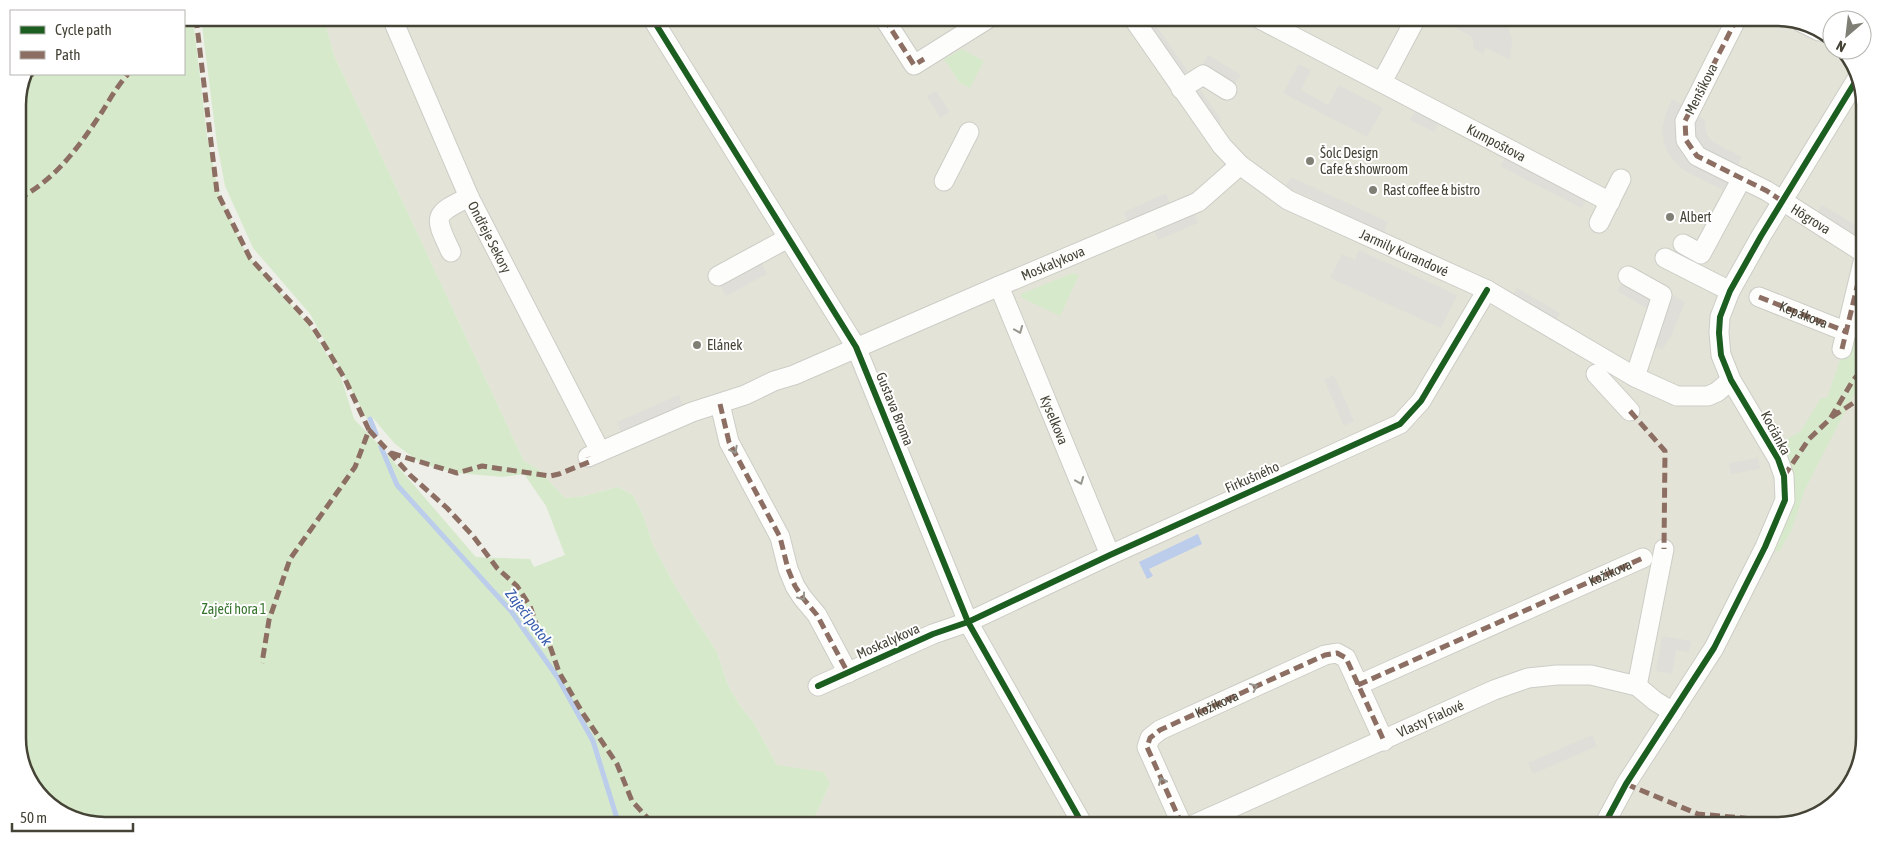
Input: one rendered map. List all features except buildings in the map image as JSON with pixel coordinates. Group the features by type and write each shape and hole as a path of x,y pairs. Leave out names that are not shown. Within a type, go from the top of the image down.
{"street":[{"name":"Ondřeje Sekory","path":"395,26 469,197 594,454 692,412 720,404"},
{"name":"Gustava Broma","path":"657,26 856,347 968,622 1078,817"},
{"path":"889,26 914,65 976,26"},
{"name":"Jarmily Kurandové","path":"1138,26 1222,146 1240,165 1288,200 1487,290 1635,377 1677,396 1708,396 1717,392 1731,380"},
{"name":"Kumpoštova","path":"1274,26 1610,202"},
{"path":"1382,82 1412,26"},
{"name":"Menšíkova","path":"1733,26 1685,121 1686,140 1697,156 1767,190 1782,201"},
{"path":"1181,89 1203,75 1227,90"},
{"name":"Kociánka","path":"1609,817 1626,784 1714,648 1765,547 1785,500 1784,476 1778,459 1731,380 1722,355 1719,333 1720,317 1730,290 1853,85"},
{"path":"944,181 969,132"},
{"name":"Moskalykova","path":"856,347 1198,202 1240,165"},
{"path":"1683,244 1701,254 1715,211 1742,178"},
{"path":"1599,223 1621,179"},
{"path":"452,252 440,229 439,216 449,206 469,197"},
{"name":"Högrova","path":"1782,201 1856,248"},
{"path":"718,276 788,238"},
{"path":"1665,258 1730,290"},
{"path":"1628,276 1662,295 1635,377"},
{"name":"Kyselkova","path":"999,286 1110,555"},
{"name":"Firkušného","path":"968,622 1110,555 1400,424 1421,401 1487,290"},
{"name":"Kepákova","path":"1759,297 1844,341 1856,291"},
{"path":"720,404 745,395 774,381 794,375 856,347"},
{"path":"1596,374 1630,411"},
{"name":"Moskalykova","path":"720,404 729,442 780,537 788,569 796,586 802,597 817,615 848,673"},
{"path":"1637,686 1664,550"},
{"name":"Kožíkova","path":"1358,686 1642,558"},
{"name":"Moskalykova","path":"818,686 933,634 968,622"},
{"name":"Kožíkova","path":"1178,817 1147,747 1150,738 1160,730 1325,655 1337,653 1346,658 1384,741"},
{"name":"Vlasty Fialové","path":"1213,817 1494,690 1528,678 1557,675 1591,675 1637,686 1655,701 1673,712"}],"shaded area":[{"path":"326,26 1777,26 1807,32 1822,41 1822,60 1841,60 1852,80 1856,100 1856,738 1850,768 1839,786 1829,797 1812,809 1797,814 1777,817 815,817 830,784 777,765 754,723 741,707 728,685 717,652 678,591 654,547 643,515 633,495 618,487 584,496 565,498 538,469 524,461 334,55"},
{"path":"1151,26 1157,26 1221,119 1219,125"},
{"path":"1452,26 1508,26 1512,39 1510,60 1486,48 1483,54 1473,48 1471,36"},
{"path":"1208,55 1241,75 1233,87 1201,67"},
{"path":"1299,64 1311,70 1301,90 1328,105 1339,85 1383,108 1367,137 1283,93"},
{"path":"936,91 950,112 940,118 927,96"},
{"path":"1672,99 1683,105 1682,108 1705,120 1706,133 1713,142 1742,157 1723,190 1683,170 1667,151 1662,129"},
{"path":"1416,109 1440,121 1434,132 1410,120"},
{"path":"1506,156 1587,198 1581,208 1500,166"},
{"path":"1291,177 1388,222 1384,233 1285,186"},
{"path":"1166,193 1170,204 1127,222 1124,212"},
{"path":"1822,205 1856,225 1856,237 1816,214"},
{"path":"1194,212 1198,223 1158,240 1154,229"},
{"path":"1359,250 1457,295 1441,328 1330,278 1342,254 1355,260"},
{"path":"762,263 767,274 726,296 720,285"},
{"path":"1630,269 1685,302 1671,336 1662,350 1651,344 1665,319 1617,291"},
{"path":"1517,288 1560,313 1554,323 1511,297"},
{"path":"1334,375 1354,421 1344,426 1324,379"},
{"path":"679,395 684,407 622,435 617,422"},
{"path":"1758,458 1760,469 1731,474 1729,463"},
{"path":"1662,636 1691,641 1689,652 1676,650 1672,674 1656,671"},
{"path":"1592,735 1597,746 1533,774 1528,763"}],"green space":[{"name":"Zaječí hora 1","path":"185,26 194,26 207,136 219,193 246,253 308,324 341,377 354,419 381,447 476,557 530,559 534,567 565,555 546,506 524,474 502,477 457,473 422,464 395,444 372,417 367,419 310,314 253,248 225,186 217,144 202,26 326,26 334,55 524,461 538,469 565,498 584,496 618,487 633,495 643,515 654,547 678,591 717,652 728,685 741,707 754,723 777,765 824,772 830,784 815,817 105,817 75,811 53,797 34,773 26,743 26,100 32,75 185,75"},
{"path":"962,49 984,61 970,88 960,83 944,59"},
{"path":"1073,273 1079,275 1060,316 1022,298 1021,294"},
{"path":"1856,329 1856,391 1805,489 1792,529 1779,552 1770,548 1786,515 1779,444 1801,431 1821,398 1827,398 1842,354 1853,330"}],"water":[{"path":"1198,534 1202,544 1149,569 1153,576 1147,579 1139,562"}],"waterway":[{"name":"Zaječí potok","path":"370,419 376,434"},
{"name":"Zaječí potok","path":"381,447 397,485 511,611 558,678 593,741 617,817"}],"marked path":[{"path":"197,26 217,192 250,258 310,323 322,341 345,379 369,430 355,467 290,559 269,620 262,663"},
{"path":"889,26 914,65 924,59"},
{"path":"1733,26 1685,121 1686,140 1697,156 1767,191 1782,201"},
{"path":"26,194 44,182 65,162 84,138 117,87 127,75"},
{"path":"1842,349 1856,291"},
{"path":"1759,297 1847,332"},
{"path":"1784,476 1809,439 1830,419 1856,377"},
{"path":"1832,417 1856,401"},
{"path":"720,404 729,442 780,537 788,569 795,586 817,615 848,673"},
{"path":"1630,411 1665,451 1664,549"},
{"path":"369,430 410,475 447,508 473,536 497,568 517,586 530,606 539,632 550,646 559,672 582,712 617,764 632,801 647,817"},
{"path":"391,453 457,473 482,466 550,476 589,462 588,457"},
{"path":"1358,685 1643,558"},
{"path":"1178,817 1147,747 1150,738 1160,730 1325,655 1337,653 1346,658 1384,741"},
{"path":"1626,784 1698,814 1731,817"}],"cycle path":[{"path":"657,26 856,347 968,622 1078,817"},
{"path":"1608,817 1626,784 1714,648 1765,547 1785,500 1784,476 1778,459 1731,380 1721,355 1720,317 1730,291 1761,236 1853,85"},
{"path":"818,686 933,634 968,622 1110,555 1400,424 1421,401 1487,290"}],"place":[{"name":"Šolc Design Cafe & showroom","path":"1310,161"},
{"name":"Rast coffee & bistro","path":"1373,190"},
{"name":"Albert","path":"1670,217"},
{"name":"Elánek","path":"697,345"}]}
